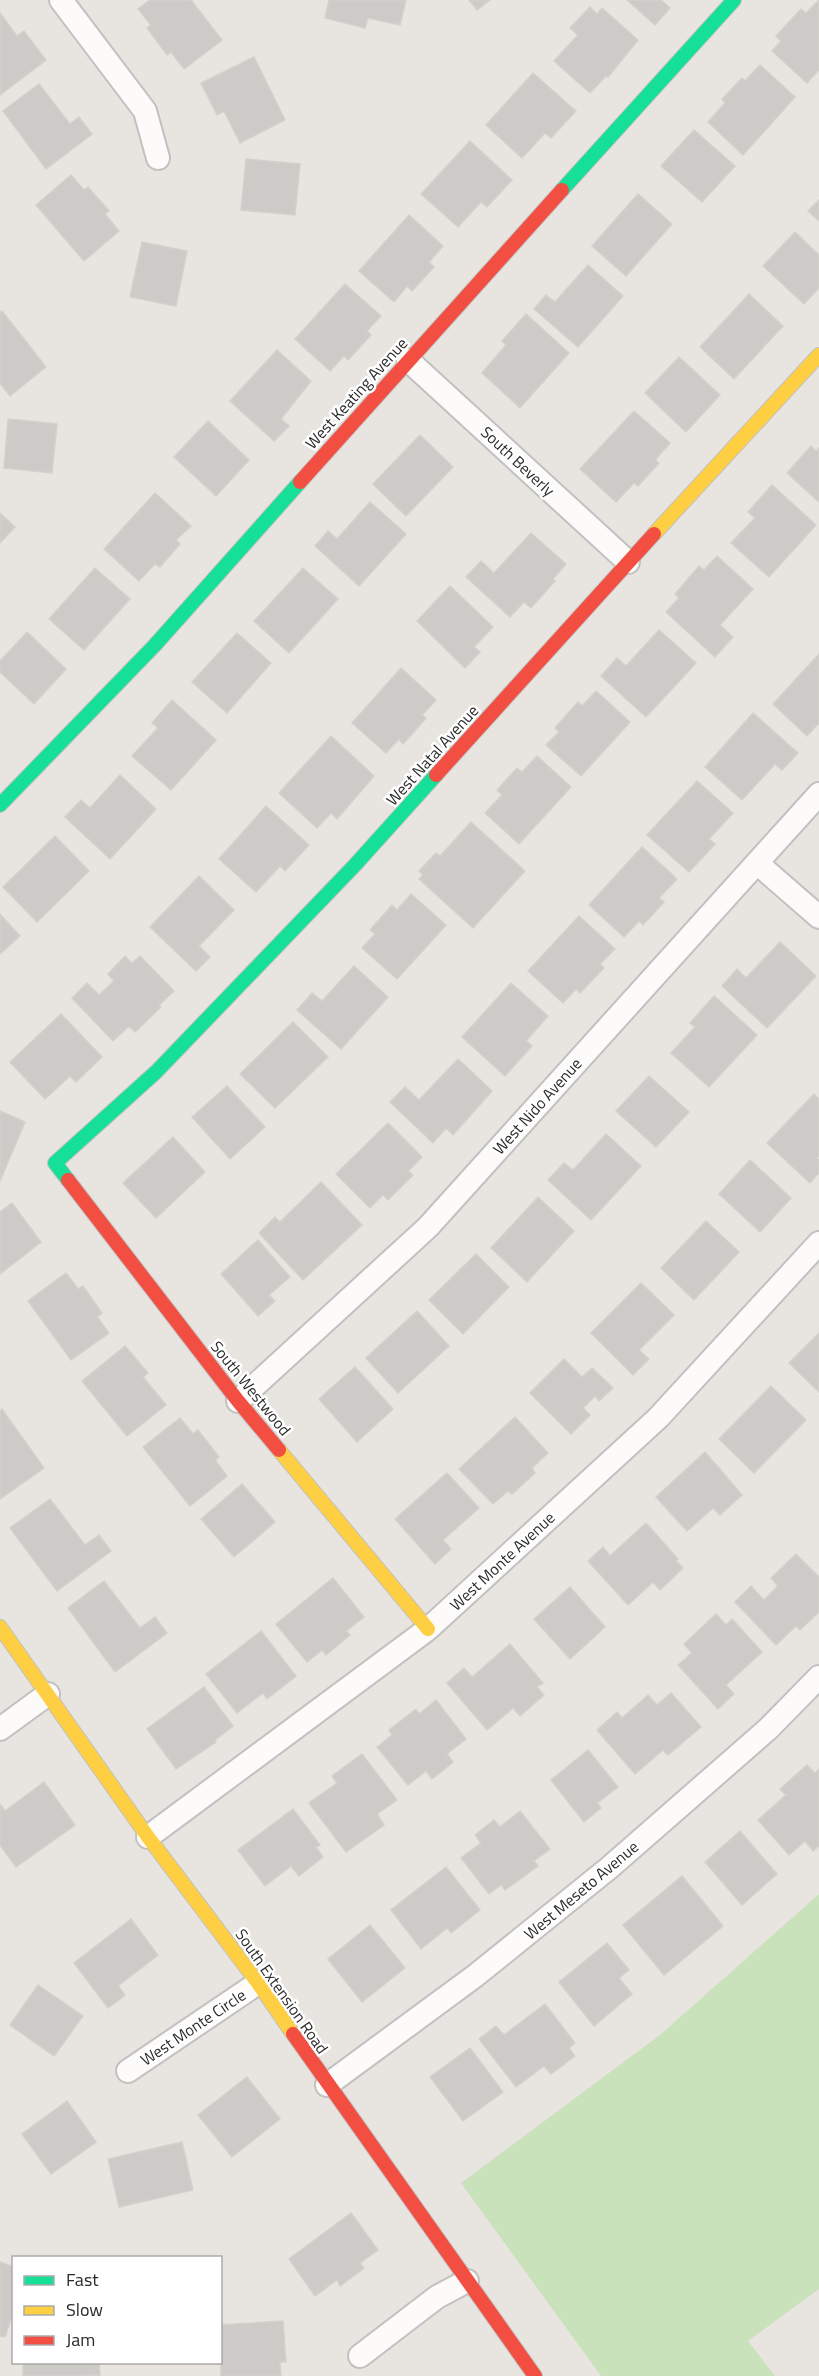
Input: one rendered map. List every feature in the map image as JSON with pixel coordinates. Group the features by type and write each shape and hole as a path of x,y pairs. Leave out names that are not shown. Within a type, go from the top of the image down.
{"street":[{"path":"61,0 145,111 158,158"},
{"name":"West Keating Avenue","path":"0,805 155,645 408,360 734,0"},
{"name":"West Natal Avenue","path":"55,1163 156,1072 355,865 628,562 819,355"},
{"name":"South Beverly","path":"408,360 628,562"},
{"name":"West Nido Avenue","path":"238,1401 428,1227 819,794"},
{"path":"757,863 819,917"},
{"name":"South Westwood","path":"55,1163 238,1401 428,1629"},
{"name":"West Monte Avenue","path":"148,1838 428,1629 658,1418 819,1243"},
{"name":"South Extension Road","path":"0,1627 148,1838 258,1983 327,2085 535,2376"},
{"name":"West Meseto Avenue","path":"327,2085 475,1976 609,1868 768,1729 819,1677"},
{"path":"0,1729 48,1694"},
{"name":"West Monte Circle","path":"128,2071 258,1983"},
{"path":"360,2356 437,2297 467,2281"}],"green space":[{"path":"819,1894 819,2289 748,2341 775,2376 601,2376 461,2183 660,2035"}],"building":[{"path":"150,0 191,0 222,40 184,69 171,52 167,55 147,28 151,25 138,9"},
{"path":"329,0 406,0 400,25 368,18 365,28 325,18"},
{"path":"469,0 490,0 477,10"},
{"path":"627,0 661,0 670,8 655,25"},
{"path":"819,0 819,70 807,83 772,51 781,41 776,36 801,9 806,13"},
{"path":"590,7 597,14 602,8 638,40 608,77 606,76 590,93 554,61 578,35 570,28"},
{"path":"0,13 17,36 24,31 46,60 0,95"},
{"path":"254,57 285,120 240,143 224,111 217,115 201,83"},
{"path":"760,65 795,97 743,155 708,122 725,103 722,99 742,78 745,81"},
{"path":"533,73 576,111 551,138 545,133 522,158 486,125"},
{"path":"39,84 70,124 79,117 92,134 46,169 3,111"},
{"path":"694,130 735,166 702,202 661,166"},
{"path":"470,141 512,180 487,207 481,202 458,227 421,194"},
{"path":"246,159 300,164 295,215 241,210"},
{"path":"71,175 84,190 88,187 109,211 105,214 119,231 84,261 36,205"},
{"path":"638,194 672,224 626,276 592,246"},
{"path":"819,200 819,221 808,211"},
{"path":"409,215 443,246 429,262 434,267 412,291 407,286 394,302 359,271"},
{"path":"795,232 819,255 819,288 804,304 763,266"},
{"path":"142,242 187,251 176,306 130,297"},
{"path":"588,265 623,296 578,347 534,309 546,295 555,302"},
{"path":"345,284 381,316 367,331 371,335 348,360 344,356 330,371 295,339"},
{"path":"749,294 783,326 734,379 700,347"},
{"path":"2,311 46,367 10,396 0,383 0,312"},
{"path":"526,314 569,353 520,408 482,373 506,345 502,341"},
{"path":"277,350 311,381 281,419 289,426 274,441 230,401"},
{"path":"679,357 720,395 686,432 645,393"},
{"path":"634,411 670,443 655,460 659,463 638,486 634,483 616,502 580,469"},
{"path":"8,419 57,424 52,473 4,468"},
{"path":"208,421 249,460 216,496 174,457"},
{"path":"420,435 453,467 406,516 373,484"},
{"path":"811,446 816,451 819,448 819,502 787,473"},
{"path":"772,485 816,525 769,577 731,543 755,518 748,512"},
{"path":"155,493 191,526 176,540 180,544 160,567 155,564 139,581 104,549"},
{"path":"370,502 406,534 359,586 315,546 328,531 337,539"},
{"path":"0,513 15,527 0,543"},
{"path":"531,533 566,564 553,579 555,581 531,608 524,602 510,617 466,577 481,561 494,573"},
{"path":"717,556 753,589 720,625 733,637 715,657 666,612 679,598 675,594 699,566 704,570"},
{"path":"95,568 130,599 84,650 49,619"},
{"path":"303,568 338,599 289,653 254,621"},
{"path":"450,586 493,627 474,647 480,652 465,668 417,621"},
{"path":"659,630 696,663 646,717 601,676 617,658 626,666"},
{"path":"27,632 66,669 34,704 0,672 0,661"},
{"path":"237,633 271,663 227,713 192,682"},
{"path":"819,654 819,723 807,736 773,704"},
{"path":"401,668 436,700 422,715 426,718 403,744 399,739 386,753 352,723"},
{"path":"596,691 630,722 581,776 546,745 559,732 555,728 578,702 582,706"},
{"path":"172,700 216,740 171,790 132,756 158,728 152,723"},
{"path":"753,713 798,753 782,770 775,764 742,800 705,767"},
{"path":"331,736 374,776 337,819 331,813 317,828 279,793"},
{"path":"537,756 571,787 519,844 485,813 502,795 497,790 517,768 522,772"},
{"path":"120,775 156,809 110,859 65,817 81,800 90,808"},
{"path":"697,781 733,813 709,839 715,844 689,872 647,835"},
{"path":"266,806 309,845 285,871 280,866 256,892 219,859"},
{"path":"471,822 525,871 473,928 419,879 423,875 419,871 436,853 440,856"},
{"path":"55,836 89,871 37,922 3,887"},
{"path":"642,847 677,879 659,898 664,902 643,925 639,921 624,937 589,905"},
{"path":"199,876 234,910 199,946 210,957 196,971 150,927"},
{"path":"411,894 446,925 397,979 362,948 375,934 370,930 392,905 397,910"},
{"path":"0,914 20,936 0,954"},
{"path":"579,916 615,949 600,964 604,968 580,993 576,989 563,1003 528,971"},
{"path":"780,942 816,976 767,1028 722,986 737,969 746,978"},
{"path":"125,956 132,963 140,956 174,991 135,1032 129,1026 113,1041 72,998 87,983 99,995 114,981 108,974"},
{"path":"354,966 388,997 341,1049 297,1010 312,993 322,1001"},
{"path":"511,983 548,1016 526,1041 532,1046 505,1076 462,1037"},
{"path":"714,996 757,1035 709,1087 671,1053 695,1027 690,1023"},
{"path":"61,1014 102,1057 76,1082 70,1076 45,1099 10,1062"},
{"path":"293,1022 328,1057 275,1108 240,1074"},
{"path":"458,1059 492,1091 453,1135 446,1128 433,1143 390,1102 405,1087 419,1100"},
{"path":"649,1076 689,1112 656,1147 616,1111"},
{"path":"227,1086 265,1127 230,1159 192,1117"},
{"path":"814,1094 819,1099 819,1156 817,1158 819,1173 810,1183 767,1143"},
{"path":"0,1111 25,1122 0,1181"},
{"path":"388,1123 422,1157 408,1171 413,1175 388,1200 383,1195 370,1208 336,1174"},
{"path":"606,1134 641,1166 591,1220 548,1180 564,1163 573,1170"},
{"path":"173,1137 205,1172 156,1218 123,1183"},
{"path":"750,1160 791,1198 760,1232 719,1194"},
{"path":"321,1182 362,1225 303,1280 259,1233 275,1217 280,1222"},
{"path":"538,1197 574,1231 527,1282 491,1248"},
{"path":"12,1203 41,1242 0,1274 0,1212"},
{"path":"706,1221 739,1252 694,1300 661,1268"},
{"path":"258,1240 290,1277 269,1295 275,1301 258,1316 221,1274"},
{"path":"476,1254 509,1287 463,1334 429,1300"},
{"path":"66,1273 78,1289 83,1286 102,1313 97,1317 109,1333 71,1360 28,1301"},
{"path":"641,1283 674,1315 639,1350 649,1359 633,1375 591,1333"},
{"path":"417,1311 449,1346 398,1393 366,1358"},
{"path":"819,1333 819,1392 789,1363"},
{"path":"125,1346 148,1373 143,1377 166,1405 127,1436 82,1381"},
{"path":"564,1359 582,1377 592,1368 613,1388 599,1401 595,1396 583,1408 590,1415 571,1434 530,1393"},
{"path":"355,1367 393,1409 357,1442 319,1399"},
{"path":"771,1386 806,1420 754,1473 719,1439"},
{"path":"2,1409 44,1468 0,1499 0,1411"},
{"path":"515,1417 548,1453 532,1468 535,1473 512,1494 508,1491 493,1504 459,1469"},
{"path":"180,1418 193,1434 198,1430 219,1457 215,1460 227,1476 190,1506 143,1447"},
{"path":"705,1452 742,1495 720,1515 713,1508 687,1531 656,1497"},
{"path":"447,1473 479,1508 443,1540 451,1549 435,1564 395,1519"},
{"path":"242,1484 275,1522 234,1557 201,1519"},
{"path":"50,1499 85,1545 99,1535 111,1551 57,1591 10,1528"},
{"path":"646,1523 678,1559 676,1561 683,1568 660,1590 653,1582 628,1605 588,1561 603,1547 610,1556"},
{"path":"796,1554 819,1577 819,1612 800,1630 796,1626 776,1645 735,1602 751,1586 764,1600 778,1586 771,1578"},
{"path":"333,1578 364,1617 346,1631 350,1635 326,1655 322,1650 307,1662 276,1624"},
{"path":"104,1581 140,1628 155,1617 167,1633 115,1672 68,1608"},
{"path":"570,1587 605,1627 570,1659 534,1619"},
{"path":"716,1614 726,1625 732,1619 762,1652 726,1685 734,1694 718,1709 678,1665 692,1653 684,1644"},
{"path":"261,1631 296,1676 267,1699 263,1693 237,1713 206,1674"},
{"path":"510,1644 543,1683 537,1687 544,1695 520,1716 513,1708 487,1730 447,1683 464,1668 472,1677"},
{"path":"204,1687 233,1726 215,1740 216,1742 176,1769 147,1729"},
{"path":"671,1693 701,1727 668,1755 663,1750 635,1774 597,1730 617,1712 622,1718 648,1695 657,1705"},
{"path":"436,1700 466,1739 447,1754 453,1762 432,1779 426,1771 408,1785 377,1747 392,1735 389,1730 416,1709 419,1714"},
{"path":"588,1750 618,1787 597,1803 601,1808 584,1822 551,1780"},
{"path":"362,1754 397,1800 377,1814 384,1825 346,1852 309,1803 337,1783 332,1776"},
{"path":"807,1765 815,1773 819,1769 819,1846 813,1851 805,1841 789,1855 758,1820 786,1795 780,1789"},
{"path":"44,1782 75,1825 16,1867 0,1845 0,1804 5,1811"},
{"path":"293,1809 320,1845 316,1847 323,1857 299,1876 291,1866 265,1886 238,1850"},
{"path":"520,1811 550,1849 534,1861 538,1866 505,1890 501,1885 489,1894 461,1858 481,1843 475,1835 494,1820 500,1827"},
{"path":"740,1831 777,1874 742,1905 705,1862"},
{"path":"446,1867 480,1910 451,1933 447,1928 421,1949 391,1910"},
{"path":"682,1876 723,1926 664,1975 623,1925"},
{"path":"131,1919 158,1955 118,1986 125,1995 108,2008 74,1963"},
{"path":"370,1925 405,1968 362,2002 328,1959"},
{"path":"607,1943 629,1970 619,1978 632,1994 594,2026 559,1982"},
{"path":"38,1985 83,2016 54,2056 10,2025"},
{"path":"545,2004 575,2043 569,2048 575,2056 551,2074 544,2066 516,2087 479,2039 496,2026 504,2035"},
{"path":"470,2048 503,2092 463,2121 430,2077"},
{"path":"247,2077 280,2119 232,2157 198,2115"},
{"path":"67,2101 96,2142 51,2174 22,2134"},
{"path":"182,2142 193,2190 119,2207 108,2159"},
{"path":"351,2213 378,2250 360,2263 364,2268 340,2286 337,2280 315,2296 289,2259"},
{"path":"0,2262 12,2266 12,2319 5,2337 0,2336"},
{"path":"283,2321 286,2362 280,2362 281,2376 221,2376 222,2325"},
{"path":"23,2364 99,2364 100,2375 23,2376"}],"traffic: fast":[{"path":"562,190 734,0"},
{"path":"0,805 155,645 300,482"},
{"path":"68,1180 55,1163 156,1072 355,865 436,775"}],"traffic: slow":[{"path":"654,534 819,355"},
{"path":"279,1450 428,1629"},
{"path":"0,1627 148,1837 258,1983 293,2034"}],"traffic: jam":[{"path":"300,482 562,190"},
{"path":"436,775 654,534"},
{"path":"68,1180 238,1401 279,1450"},
{"path":"293,2034 535,2376"}]}
